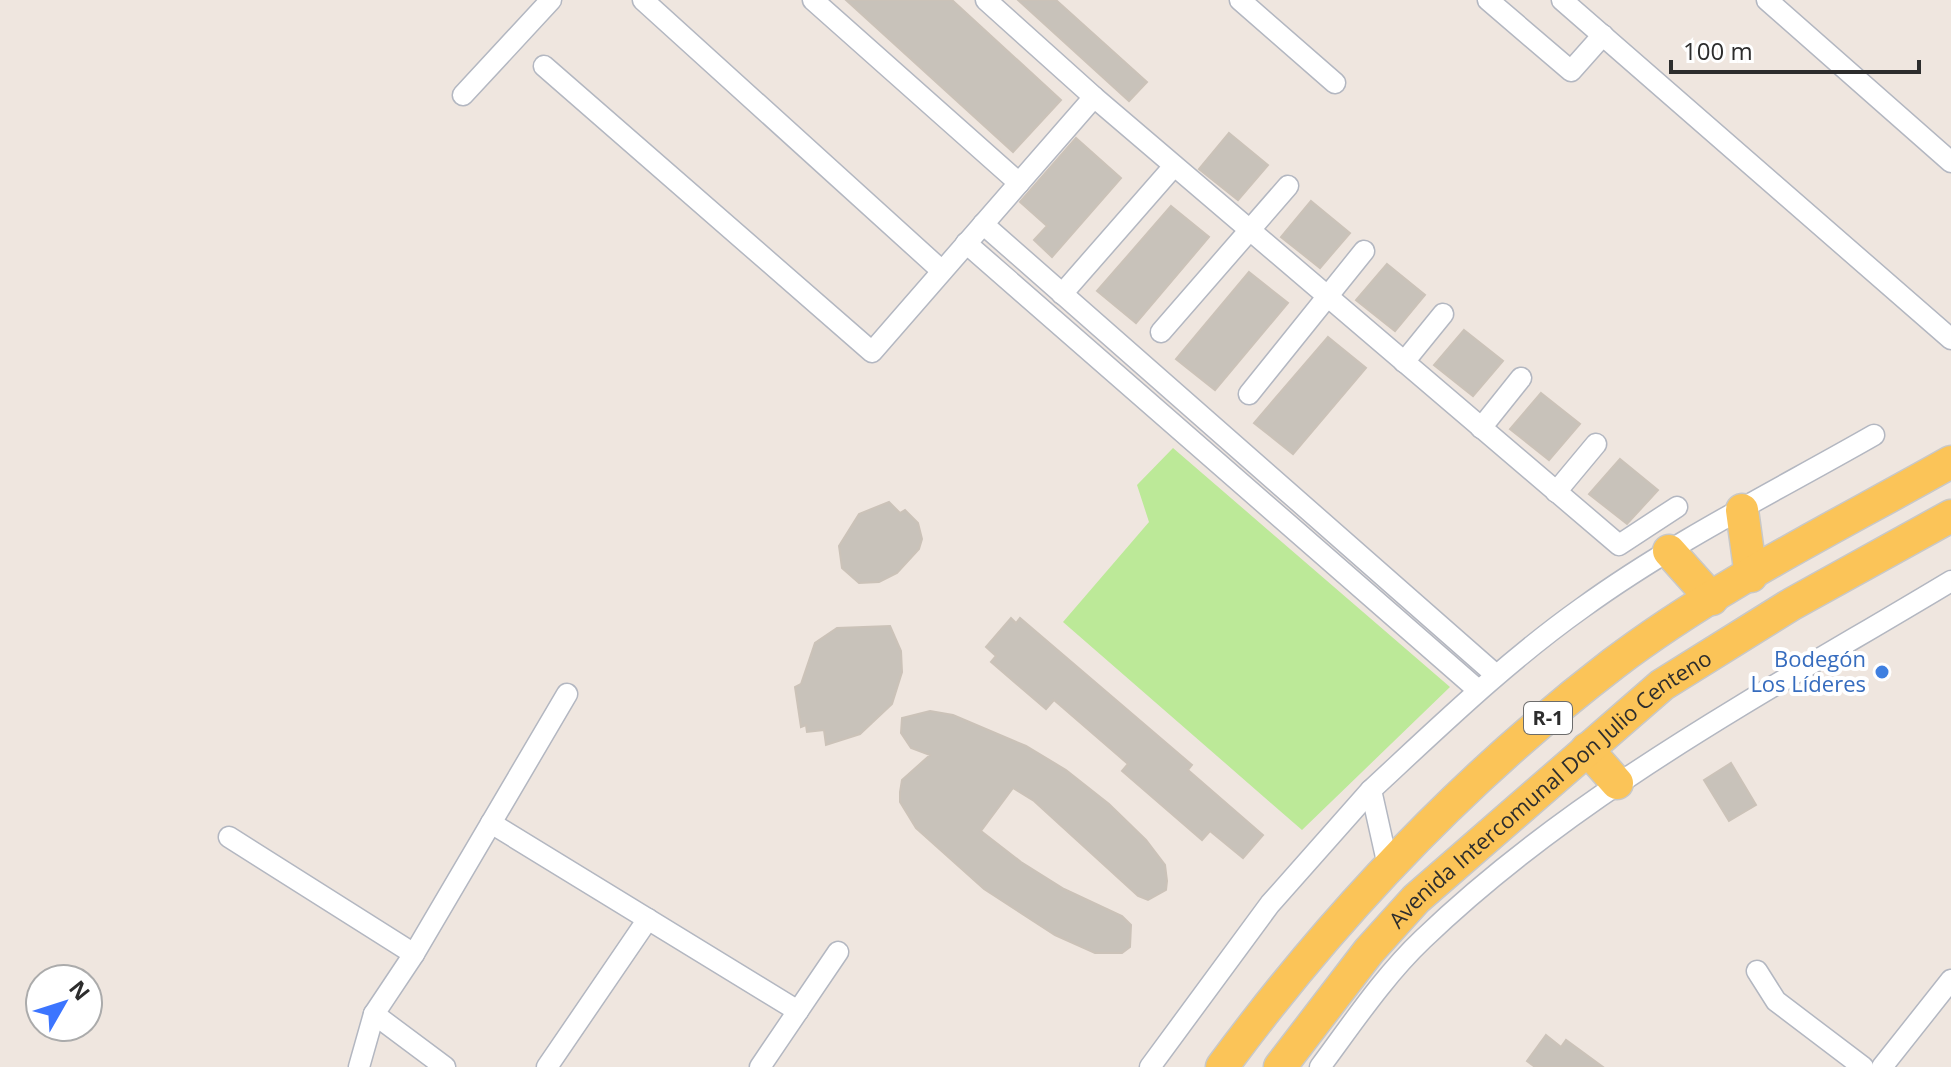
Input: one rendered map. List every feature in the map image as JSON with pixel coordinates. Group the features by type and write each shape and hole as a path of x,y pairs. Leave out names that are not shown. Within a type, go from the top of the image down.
{"main road":[{"name":"Avenida Intercomunal Don Julio Centeno","path":"1222,1067 1286,980 1388,866 1529,733 1615,663 1712,599 1951,462"},
{"path":"1742,510 1751,576"},
{"name":"Avenida Intercomunal Don Julio Centeno","path":"1280,1067 1369,951 1416,899 1662,685 1792,604 1951,516"},
{"path":"1669,551 1712,599"},
{"path":"1587,749 1617,783"}],"street":[{"path":"463,95 551,0"},
{"path":"643,0 942,271"},
{"path":"813,0 1019,183"},
{"path":"986,0 1174,166 1619,545 1677,507"},
{"path":"1240,0 1335,83"},
{"path":"1488,0 1571,71 1603,35"},
{"path":"1562,0 1951,339"},
{"path":"1767,0 1951,162"},
{"path":"544,66 872,352 1094,97"},
{"path":"1062,294 1174,166"},
{"path":"1161,332 1288,186"},
{"path":"983,224 1496,675"},
{"path":"966,243 1478,690"},
{"path":"1249,394 1364,251"},
{"path":"1404,362 1443,314"},
{"path":"1481,428 1521,378"},
{"path":"1197,442 1212,425"},
{"path":"1150,1067 1270,904 1371,790 1478,690 1582,608 1669,551 1874,435"},
{"path":"1556,492 1596,444"},
{"name":"Avenida Intercomunal Don Julio Centeno","path":"1320,1067 1421,941 1500,872 1617,783 1951,581"},
{"path":"359,1067 374,1014 414,954 567,694"},
{"path":"1371,790 1388,866"},
{"path":"491,823 798,1011"},
{"path":"229,837 414,954"},
{"path":"547,1067 648,919"},
{"path":"760,1067 838,952"},
{"path":"1757,971 1776,1001 1863,1067"},
{"path":"1882,1067 1951,980"},
{"path":"374,1014 445,1067"}],"green space":[{"path":"1173,448 1450,687 1302,830 1063,622 1149,522 1137,485"}],"building":[{"path":"846,0 952,0 1061,100 1013,152"},
{"path":"1018,0 1056,0 1147,82 1129,101"},
{"path":"1229,133 1268,165 1238,200 1199,169"},
{"path":"1076,138 1121,178 1052,257 1034,240 1047,226 1020,202"},
{"path":"1311,201 1350,233 1320,268 1281,237"},
{"path":"1171,206 1209,237 1136,323 1097,291"},
{"path":"1387,264 1425,295 1395,331 1356,300"},
{"path":"1249,272 1288,303 1215,390 1176,359"},
{"path":"1464,330 1503,361 1473,396 1434,365"},
{"path":"1328,337 1366,368 1293,454 1254,423"},
{"path":"1541,393 1580,424 1549,460 1510,429"},
{"path":"1620,459 1658,490 1627,524 1589,494"},
{"path":"889,502 900,513 905,510 918,523 922,539 919,549 897,573 879,582 859,583 842,568 839,546 859,514"},
{"path":"1011,618 1016,623 1020,618 1192,765 1188,770 1263,835 1243,858 1210,831 1202,840 1122,771 1128,764 1054,700 1046,709 991,662 996,656 986,647"},
{"path":"890,626 901,651 902,672 892,704 860,734 826,745 824,730 807,732 806,725 801,727 795,687 801,684 815,643 837,628"},
{"path":"930,711 953,715 1026,746 1066,770 1109,804 1146,840 1165,865 1167,881 1166,890 1148,900 1138,896 1034,801 1013,788 981,831 1021,862 1064,889 1122,916 1131,925 1130,947 1122,953 1095,953 1055,935 984,889 916,828 900,802 902,780 930,755 911,748 901,733 902,718"},
{"path":"1731,763 1756,805 1729,821 1704,780"},
{"path":"1546,1035 1561,1047 1566,1040 1603,1067 1535,1067 1527,1061"}],"place":[{"name":"Bodegón Los Líderes","path":"1882,672"}]}
